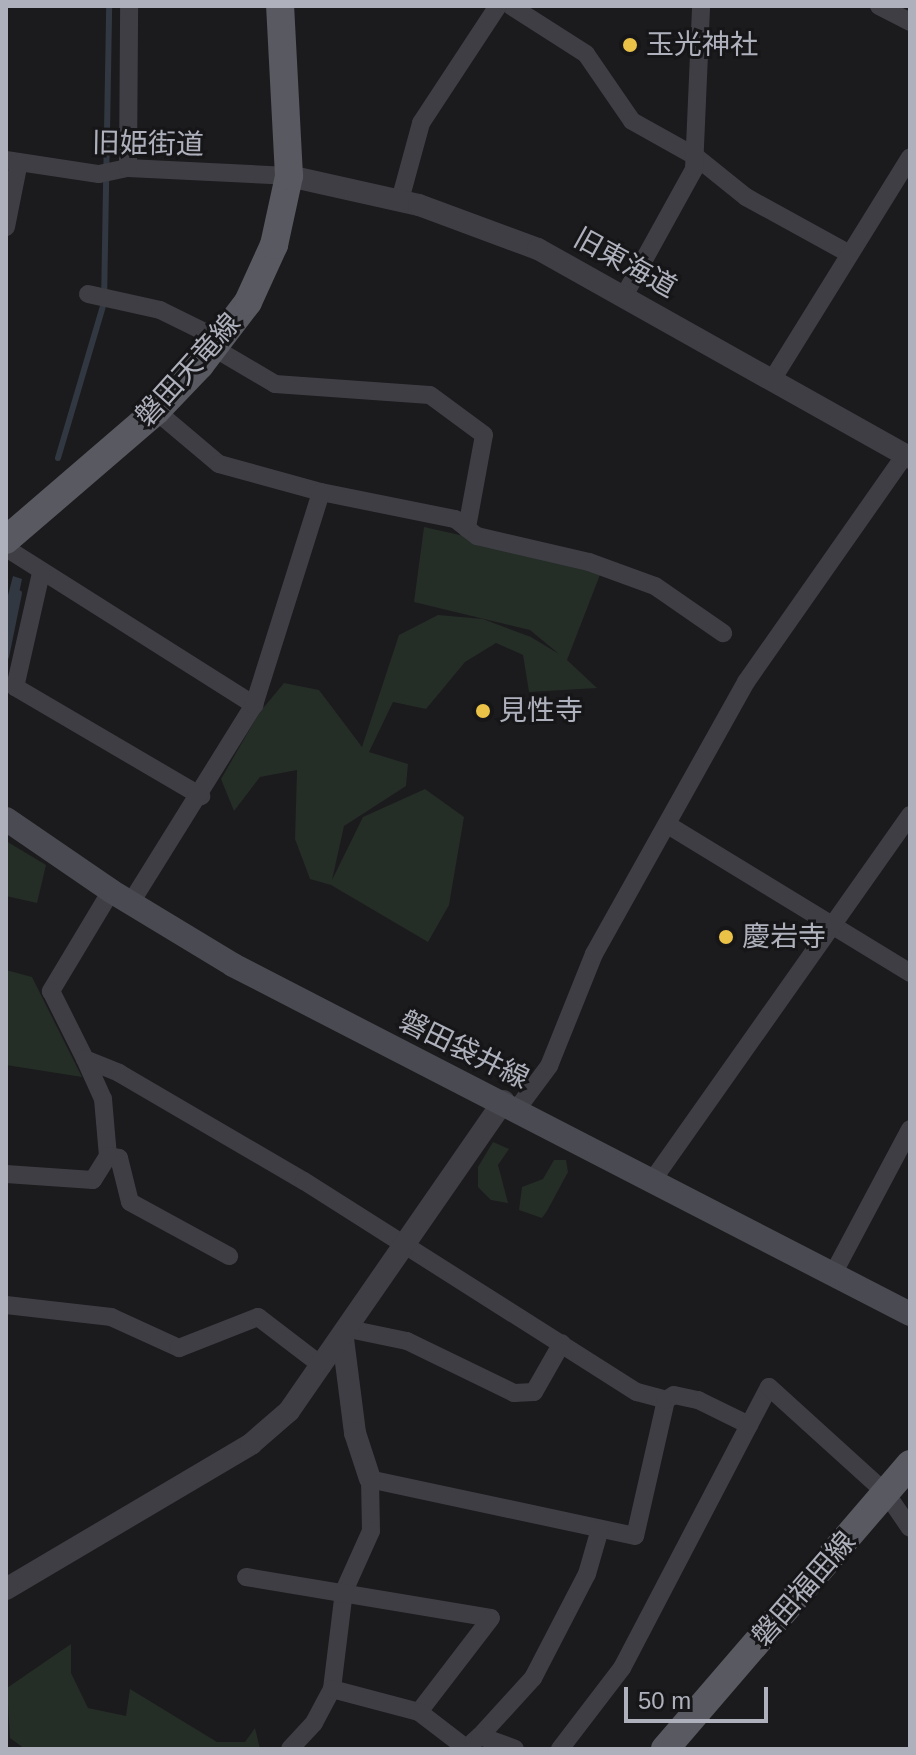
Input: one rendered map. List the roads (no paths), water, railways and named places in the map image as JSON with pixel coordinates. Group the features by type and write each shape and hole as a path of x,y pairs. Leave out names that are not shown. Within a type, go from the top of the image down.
{"main road":[{"name":"磐田天竜線","path":"6,540 156,411 217,344 262,274 283,211 289,176 280,6"},
{"name":"磐田袋井線","path":"6,819 121,898 366,1036 511,1105 910,1314"},
{"name":"磐田福田線","path":"665,1749 910,1464"}],"street":[{"path":"128,168 129,6"},
{"path":"400,200 421,123 498,6"},
{"path":"511,6 586,54 632,121 695,156 746,197 848,253"},
{"path":"624,296 694,169 701,6"},
{"path":"879,6 910,22"},
{"path":"772,380 910,157"},
{"path":"6,227 13,161"},
{"name":"旧姫街道","path":"13,161 99,174 128,168 289,176"},
{"name":"旧東海道","path":"289,176 400,200 483,225 624,296 907,456"},
{"path":"88,294 160,310 275,384 430,395 484,435 467,528"},
{"path":"156,411 219,464 321,492 455,519 477,536 589,562 655,586 723,633"},
{"path":"6,1589 251,1444 289,1411 511,1105 549,1066 594,954 780,628 907,456"},
{"path":"6,1174 93,1180 108,1156 103,1099 51,991 201,796 254,705 321,492"},
{"path":"6,548 41,573 254,705"},
{"path":"41,573 15,687 201,796"},
{"path":"652,1181 830,921 910,815"},
{"path":"668,825 830,921 910,973"},
{"path":"85,1059 119,1073 407,1245 637,1392 666,1400"},
{"path":"833,1274 910,1129"},
{"path":"108,1156 119,1158 130,1202 229,1256"},
{"path":"6,1305 111,1317 179,1348 258,1317 322,1366"},
{"path":"346,1334 407,1341 514,1393 534,1392 562,1343"},
{"path":"290,1749 314,1723 332,1689 344,1591 371,1531 370,1479 355,1433 346,1334"},
{"path":"560,1749 622,1668 769,1387 886,1493 910,1528"},
{"path":"370,1479 635,1536 666,1400 674,1395 698,1400 749,1425"},
{"path":"471,1744 533,1678 587,1574 600,1529"},
{"path":"246,1577 491,1618 419,1712"},
{"path":"332,1689 419,1712 471,1744 515,1749"}],"waterway":[{"path":"58,458 104,303 109,6"},
{"path":"6,657 19,593"}],"place":[{"name":"玉光神社","path":"630,45"},
{"name":"見性寺","path":"483,711"},
{"name":"慶岩寺","path":"726,937"}]}
